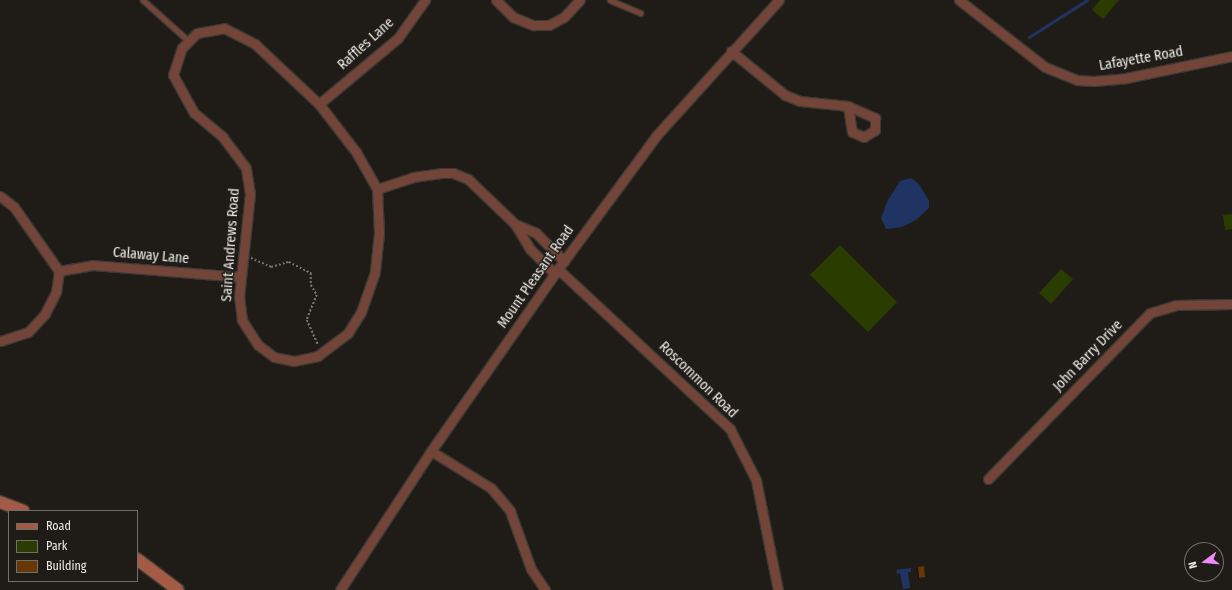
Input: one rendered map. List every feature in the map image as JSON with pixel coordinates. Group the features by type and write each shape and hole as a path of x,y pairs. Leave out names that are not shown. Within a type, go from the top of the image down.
{"main road":[{"path":"0,502 20,510"},
{"path":"138,560 178,590"}],"street":[{"name":"Raffles Lane","path":"319,104 398,38 425,0"},
{"path":"496,0 513,17 533,25 549,25 564,17 580,0"},
{"name":"Mount Pleasant Road","path":"340,590 431,451 564,261 656,136 779,0"},
{"name":"Lafayette Road","path":"960,0 1045,67 1077,80 1094,81 1126,78 1232,56"},
{"name":"Saint Andrews Road","path":"224,28 255,44 319,104 356,152 377,189 379,233 376,272 361,312 348,333 322,353 294,361 274,357 258,345 242,320 239,297 250,194 246,168 223,137 194,113 173,75 182,48 188,41 197,33 224,28"},
{"path":"732,51 785,95 800,101 848,106"},
{"path":"377,189 423,175 453,173 468,179 515,224 530,249 557,271"},
{"path":"0,196 14,207 59,271 56,292 44,314 28,332 0,341"},
{"path":"515,224 536,233 564,261"},
{"name":"Calaway Lane","path":"59,271 92,265 241,277"},
{"name":"Roscommon Road","path":"557,271 730,429 756,480 778,590"},
{"name":"John Barry Drive","path":"988,479 1150,313 1176,305 1232,304"},
{"path":"431,451 491,488 510,511 531,569 544,590"}],"lane":[{"path":"143,0 188,41"},
{"path":"610,0 640,12"},
{"path":"626,0 627,6"}],"path":[{"path":"244,257 271,267 289,262 311,273 311,285 317,295 307,320 322,353"}],"green space":[{"path":"1100,0 1119,0 1103,19 1092,10"},
{"path":"1232,214 1232,229 1225,230 1223,215"},
{"path":"840,245 897,302 868,332 810,275"},
{"path":"1061,269 1073,279 1051,304 1039,293"}],"water":[{"path":"911,178 919,184 929,201 929,208 916,220 902,227 886,229 881,218 888,200 900,181"},
{"path":"911,568 911,572 908,572 910,588 903,589 900,573 897,574 896,570"}],"building":[{"path":"924,566 925,577 919,578 918,567"}],"waterway":[{"path":"1029,37 1087,0"}]}
